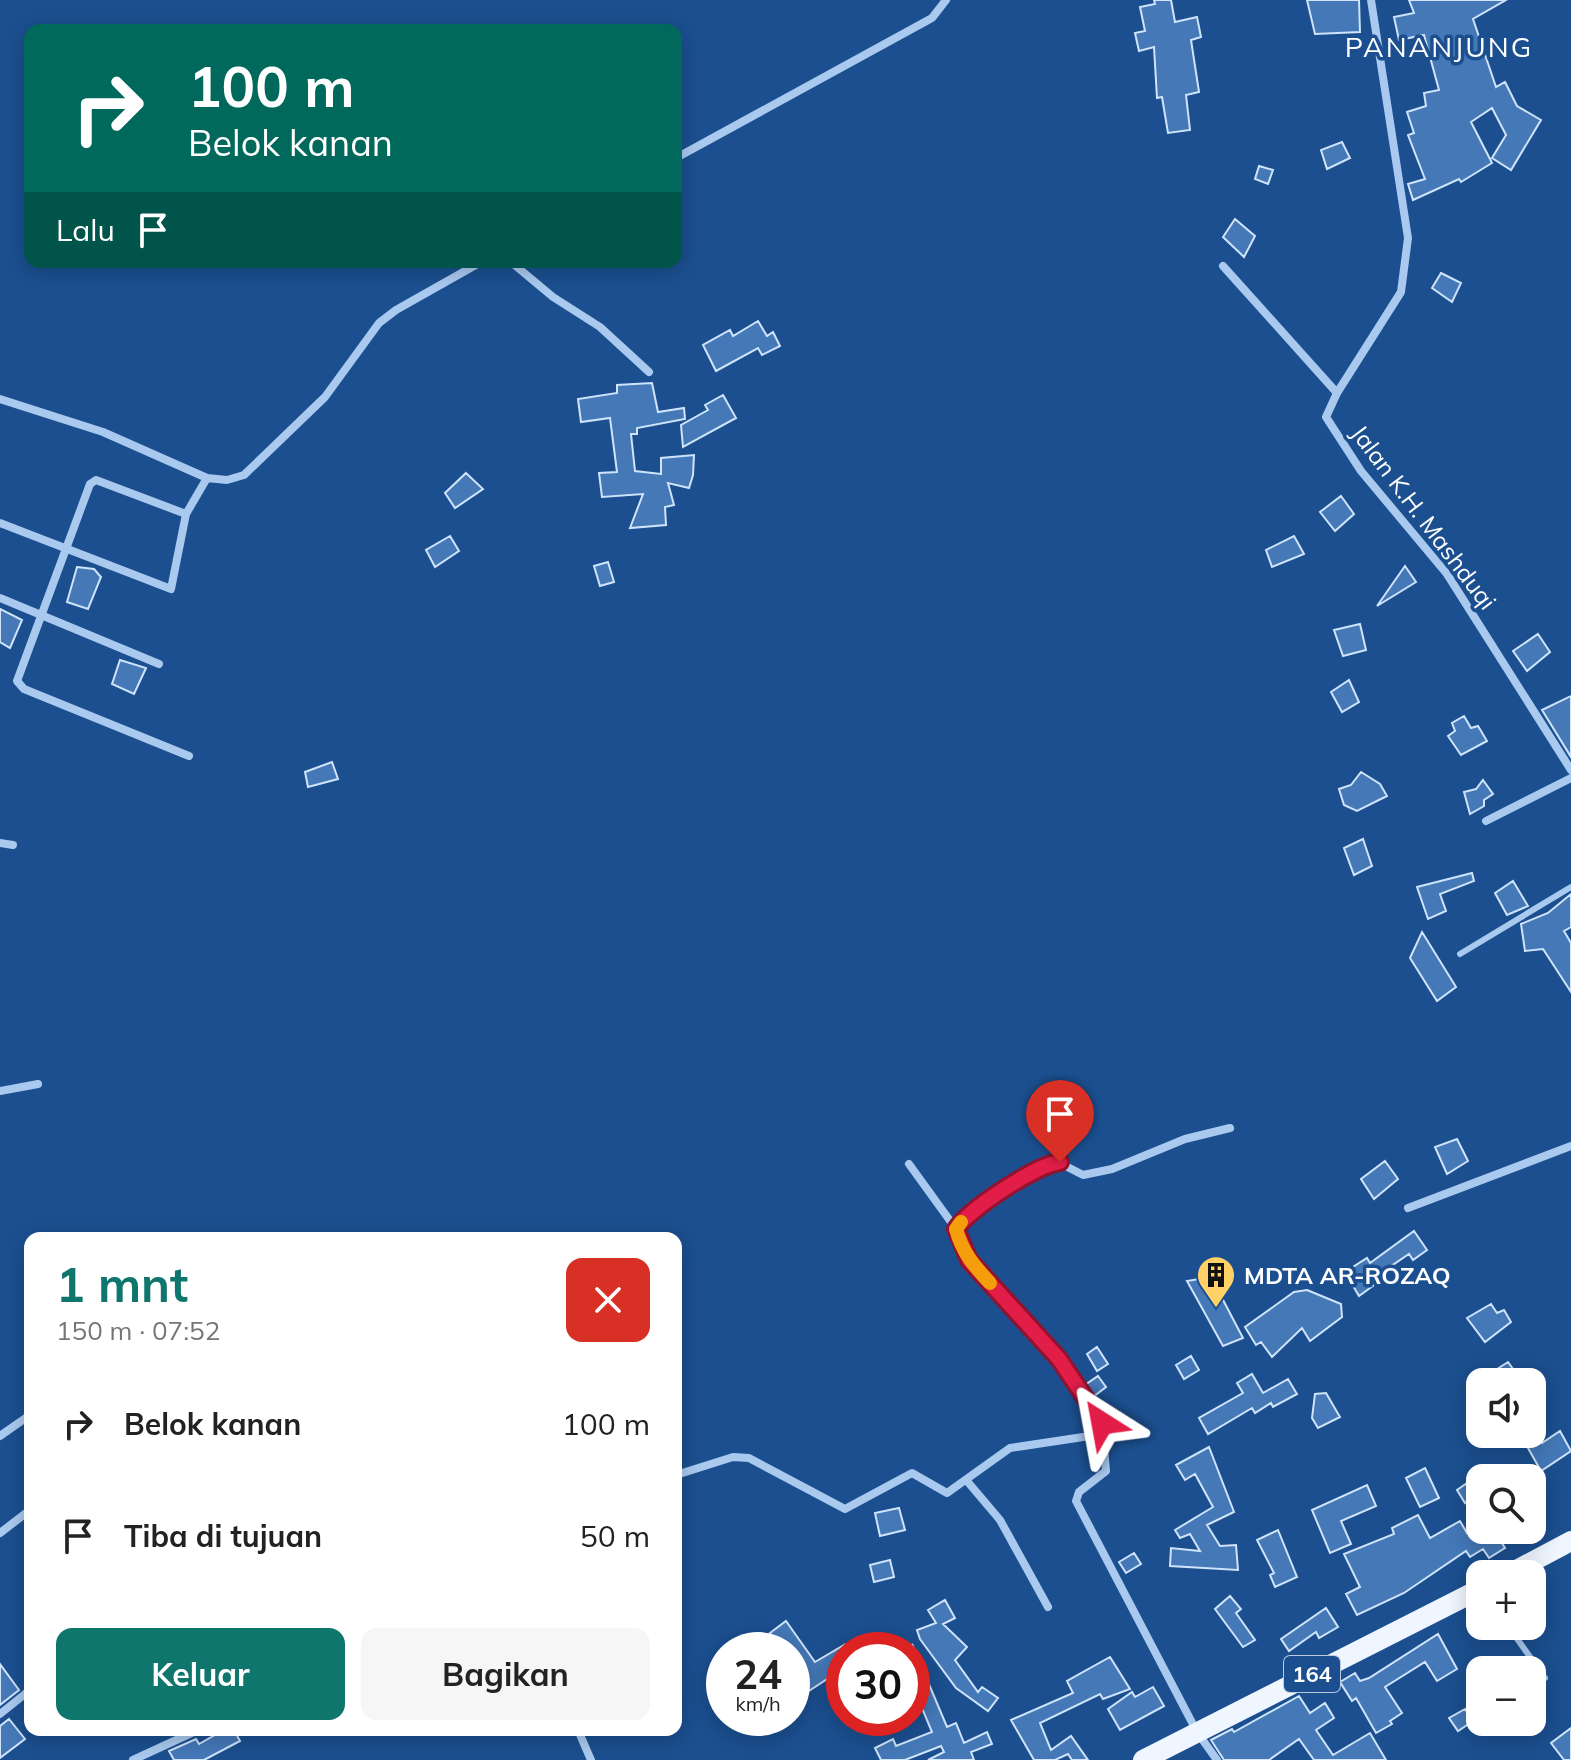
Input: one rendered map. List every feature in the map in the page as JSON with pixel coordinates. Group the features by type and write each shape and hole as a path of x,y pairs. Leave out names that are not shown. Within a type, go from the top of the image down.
{"main road":[{"path":"1535,1560 1571,1541"},
{"name":"164","path":"1143,1760 1466,1596"}],"street":[{"path":"682,155 932,18 946,0"},
{"name":"Jalan K.H. Mashduqi","path":"1371,0 1408,238 1405,278 1394,305 1337,393 1326,417 1338,438 1447,574 1571,770"},
{"path":"1223,266 1337,393"},
{"path":"2,399 103,432 207,478 227,480 244,475 325,397 379,323 470,268"},
{"path":"518,268 553,297 600,327 649,372"},
{"path":"0,523 171,589 186,514 207,478"},
{"path":"186,514 93,481 18,678 19,685 189,756"},
{"path":"0,598 159,664"},
{"path":"1486,821 1571,778"},
{"path":"0,843 13,845"},
{"path":"0,1091 38,1084"},
{"path":"956,1229 973,1210 1056,1161 1083,1175 1112,1169 1185,1139 1230,1128"},
{"path":"1408,1208 1571,1146"},
{"path":"909,1164 956,1229 969,1260 1059,1359 1102,1423 1106,1471 1079,1492 1076,1501 1197,1732 1217,1760"},
{"path":"0,1436 24,1419"},
{"path":"682,1473 733,1457 749,1458 844,1509 912,1473 947,1493 1010,1448 1077,1441 1103,1434"},
{"path":"967,1481 1000,1520 1048,1607"},
{"path":"0,1533 24,1515"},
{"path":"0,1714 24,1695"},
{"path":"133,1760 185,1736"},
{"path":"581,1736 591,1760"}],"lane":[{"path":"1460,954 1571,887"}],"building":[{"path":"1154,0 1171,0 1175,22 1197,17 1201,37 1191,40 1199,92 1186,95 1190,130 1168,133 1162,97 1157,98 1154,47 1139,51 1135,33 1145,31 1140,7 1155,4"},
{"path":"1307,0 1359,0 1360,32 1315,34"},
{"path":"1409,0 1506,0 1473,19 1496,87 1505,82 1517,106 1541,120 1511,170 1492,158 1506,135 1492,108 1471,122 1492,163 1461,182 1459,179 1413,200 1408,184 1425,179 1408,135 1414,133 1407,112 1426,106 1424,93 1439,90 1424,35 1399,40 1394,17 1414,13"},
{"path":"1342,142 1350,158 1327,169 1321,150"},
{"path":"1259,166 1273,170 1268,184 1255,179"},
{"path":"1235,219 1255,236 1244,257 1223,237"},
{"path":"1441,273 1461,283 1452,302 1432,288"},
{"path":"758,321 767,336 773,332 780,346 762,355 758,348 716,371 703,345 730,330 733,336"},
{"path":"652,383 658,412 684,408 685,419 637,428 637,434 631,434 635,471 661,474 661,458 694,455 693,475 689,488 668,483 674,505 665,507 666,525 630,528 643,494 602,497 599,473 617,472 610,418 581,422 578,399 617,393 617,385"},
{"path":"723,395 736,418 683,447 681,425 708,410 705,405"},
{"path":"466,473 483,489 455,508 445,493"},
{"path":"1341,496 1354,514 1335,531 1320,512"},
{"path":"450,536 459,551 435,567 426,550"},
{"path":"1294,536 1304,554 1272,567 1266,550"},
{"path":"608,562 614,582 600,586 594,566"},
{"path":"1405,566 1416,582 1377,606"},
{"path":"77,567 94,569 101,577 88,609 67,602"},
{"path":"0,609 22,620 10,648 0,642"},
{"path":"1360,624 1366,650 1343,656 1334,630"},
{"path":"1538,634 1550,652 1527,671 1513,651"},
{"path":"120,660 146,668 134,694 112,684"},
{"path":"1349,680 1359,702 1342,712 1331,692"},
{"path":"1571,696 1571,757 1542,710"},
{"path":"1464,716 1471,728 1478,726 1487,741 1461,755 1448,736 1455,731 1452,723"},
{"path":"332,762 338,779 308,787 305,772"},
{"path":"1361,772 1380,784 1387,796 1357,811 1344,805 1339,789 1351,785"},
{"path":"1483,780 1493,794 1484,800 1484,806 1470,814 1464,792 1476,789"},
{"path":"1363,839 1372,866 1354,875 1344,848"},
{"path":"1472,873 1474,881 1440,894 1446,911 1428,919 1417,887"},
{"path":"1513,881 1528,906 1507,915 1495,893"},
{"path":"1571,894 1571,927 1564,931 1571,943 1571,992 1543,949 1525,951 1521,924 1548,913"},
{"path":"1422,932 1456,987 1437,1001 1410,958"},
{"path":"1457,1139 1468,1161 1447,1174 1435,1147"},
{"path":"1385,1161 1398,1179 1374,1199 1361,1179"},
{"path":"1414,1231 1427,1250 1413,1260 1409,1254 1378,1275 1381,1280 1359,1296 1345,1272 1367,1258 1370,1263"},
{"name":"MDTA AR-ROZAQ","path":"1211,1277 1243,1338 1223,1346 1187,1281"},
{"path":"1307,1290 1341,1304 1342,1317 1310,1341 1302,1328 1272,1357 1261,1342 1256,1345 1245,1327 1294,1292"},
{"path":"1491,1304 1497,1313 1504,1310 1511,1322 1485,1342 1467,1318"},
{"path":"1097,1347 1108,1364 1097,1371 1087,1354"},
{"path":"1191,1356 1199,1370 1184,1379 1176,1365"},
{"path":"1508,1362 1512,1368 1499,1368"},
{"path":"1252,1374 1263,1393 1288,1379 1297,1394 1273,1407 1271,1403 1255,1413 1252,1408 1208,1434 1199,1418 1243,1393 1237,1383"},
{"path":"1098,1376 1106,1387 1093,1397 1085,1385"},
{"path":"1326,1393 1340,1417 1318,1428 1312,1418 1315,1394"},
{"path":"1560,1431 1571,1451 1546,1468 1546,1464 1537,1464 1528,1448 1546,1448 1546,1440"},
{"path":"1209,1447 1234,1512 1207,1525 1220,1546 1236,1545 1238,1570 1170,1566 1171,1548 1200,1551 1190,1534 1180,1538 1175,1530 1213,1507 1195,1474 1185,1480 1176,1465"},
{"path":"1425,1468 1439,1498 1420,1507 1406,1478"},
{"path":"1466,1484 1466,1502 1465,1503 1457,1490"},
{"path":"1367,1485 1376,1506 1341,1521 1351,1544 1330,1553 1312,1510"},
{"path":"899,1508 905,1530 880,1536 875,1513"},
{"path":"1418,1515 1430,1538 1460,1521 1466,1531 1466,1544 1503,1544 1505,1548 1489,1558 1483,1549 1470,1557 1466,1551 1404,1593 1357,1615 1346,1594 1360,1587 1344,1554 1394,1534 1392,1528"},
{"path":"1278,1530 1297,1577 1275,1587 1270,1575 1274,1573 1257,1540"},
{"path":"1134,1553 1141,1564 1126,1573 1119,1562"},
{"path":"890,1560 894,1577 874,1582 870,1565"},
{"path":"1230,1596 1241,1609 1236,1613 1255,1640 1243,1647 1215,1609"},
{"path":"945,1600 955,1618 943,1624 967,1647 955,1660 978,1692 982,1687 998,1698 988,1711 956,1688 930,1653 930,1632 918,1632 936,1623 928,1610"},
{"path":"1326,1608 1338,1627 1319,1638 1316,1632 1289,1651 1281,1639"},
{"path":"786,1621 794,1632 771,1632"},
{"path":"1438,1634 1457,1669 1437,1681 1425,1662 1385,1687 1402,1713 1390,1721 1392,1724 1376,1733 1356,1698 1352,1701 1340,1682 1355,1673 1360,1681 1369,1678"},
{"path":"810,1655 815,1662 826,1656 826,1680 810,1690"},
{"path":"1110,1657 1130,1689 1103,1699 1100,1694 1040,1723 1051,1750 1071,1736 1088,1760 1072,1760 1068,1754 1055,1760 1034,1760 1011,1720 1073,1693 1067,1681"},
{"path":"0,1664 19,1690 0,1705"},
{"path":"930,1687 947,1727 956,1723 964,1743 987,1732 992,1744 971,1752 974,1760 928,1760 944,1752 941,1746 905,1760 881,1760 875,1748 893,1739 896,1746 930,1736"},
{"path":"1153,1687 1164,1706 1120,1730 1108,1709 1132,1692 1135,1697"},
{"path":"1299,1696 1310,1713 1325,1703 1334,1718 1316,1730 1333,1755 1370,1733 1386,1760 1314,1760 1299,1739 1269,1760 1224,1760 1211,1740 1232,1729 1234,1732"},
{"path":"1465,1709 1466,1726 1458,1731 1449,1718"},
{"path":"9,1719 25,1739 0,1758 0,1726"},
{"path":"1571,1728 1571,1760 1564,1760 1551,1743"},
{"path":"213,1736 237,1736 240,1741 204,1760 174,1760 169,1751 196,1739 199,1744"}],"slow traffic":[{"path":"961,1222 956,1229 960,1244 969,1260 990,1283"}],"place":[{"name":"MDTA AR-ROZAQ","path":"1216,1309"}],"district":[{"name":"PANANJUNG","path":"1439,46"}],"route":[{"path":"1060,1162 1043,1168 973,1210 956,1229 969,1260 1059,1359 1102,1423"}]}
